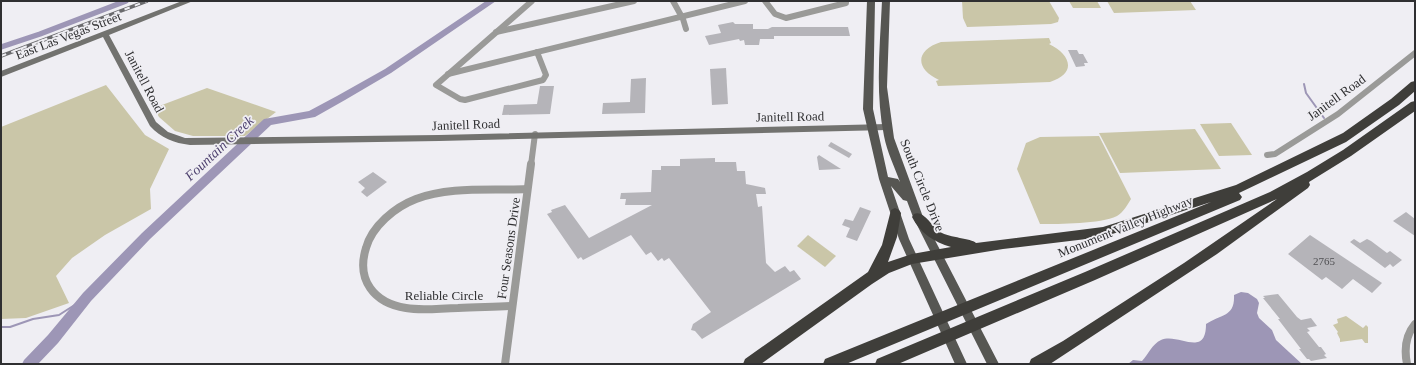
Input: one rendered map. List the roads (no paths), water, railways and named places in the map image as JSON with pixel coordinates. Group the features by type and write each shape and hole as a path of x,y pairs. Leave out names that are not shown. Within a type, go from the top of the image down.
{"highway":[{"name":"Monument Valley Highway","path":"830,364 1246,193 1303,163 1348,135 1396,102 1415,85"},
{"path":"1036,364 1048,360 1276,207 1342,156 1415,105"},
{"path":"750,364 884,268 912,259 937,254 1003,244 1103,232 1240,188 1348,135"},
{"path":"882,364 1090,276 1120,261 1205,226 1275,194 1342,156"},
{"path":"872,276 881,263 888,247 895,213"},
{"path":"918,218 929,232 945,241 969,245 1003,244"}],"main road":[{"path":"871,1 872,20 868,100 871,127 884,179 912,259 961,364"},
{"name":"South Circle Drive","path":"886,1 883,72 887,127 893,150 918,218 993,364"},
{"path":"884,179 894,182 903,194 911,199"}],"street":[{"name":"East Las Vegas Street","path":"1,74 189,1"},
{"path":"532,1 436,85 462,100 545,79 546,74 537,52"},
{"path":"495,32 634,1"},
{"path":"673,1 682,16 686,29"},
{"path":"448,74 745,1"},
{"path":"765,1 775,14 786,18 846,3 846,1"},
{"name":"Janitell Road","path":"105,34 148,117 162,134 176,139 202,143 535,134 887,127"},
{"name":"Janitell Road","path":"1267,155 1275,154 1338,114 1415,53"},
{"name":"Four Seasons Drive","path":"505,364 535,134"},
{"name":"Reliable Circle","path":"512,306 424,309 399,307 383,300 370,289 364,278 362,260 369,238 380,224 395,210 414,200 442,192 527,189"},
{"path":"1407,364 1405,344 1415,324"}],"waterway":[{"path":"1,47 40,34 126,1"},
{"name":"Fountain Creek","path":"29,364 53,339 87,297 146,236 268,122 311,114 341,98 388,71 492,1"},
{"path":"1304,84 1306,93 1324,118"},
{"path":"1,327 10,327 33,319 59,315 87,297"}],"railway":[{"path":"1,56 147,1"}]}
